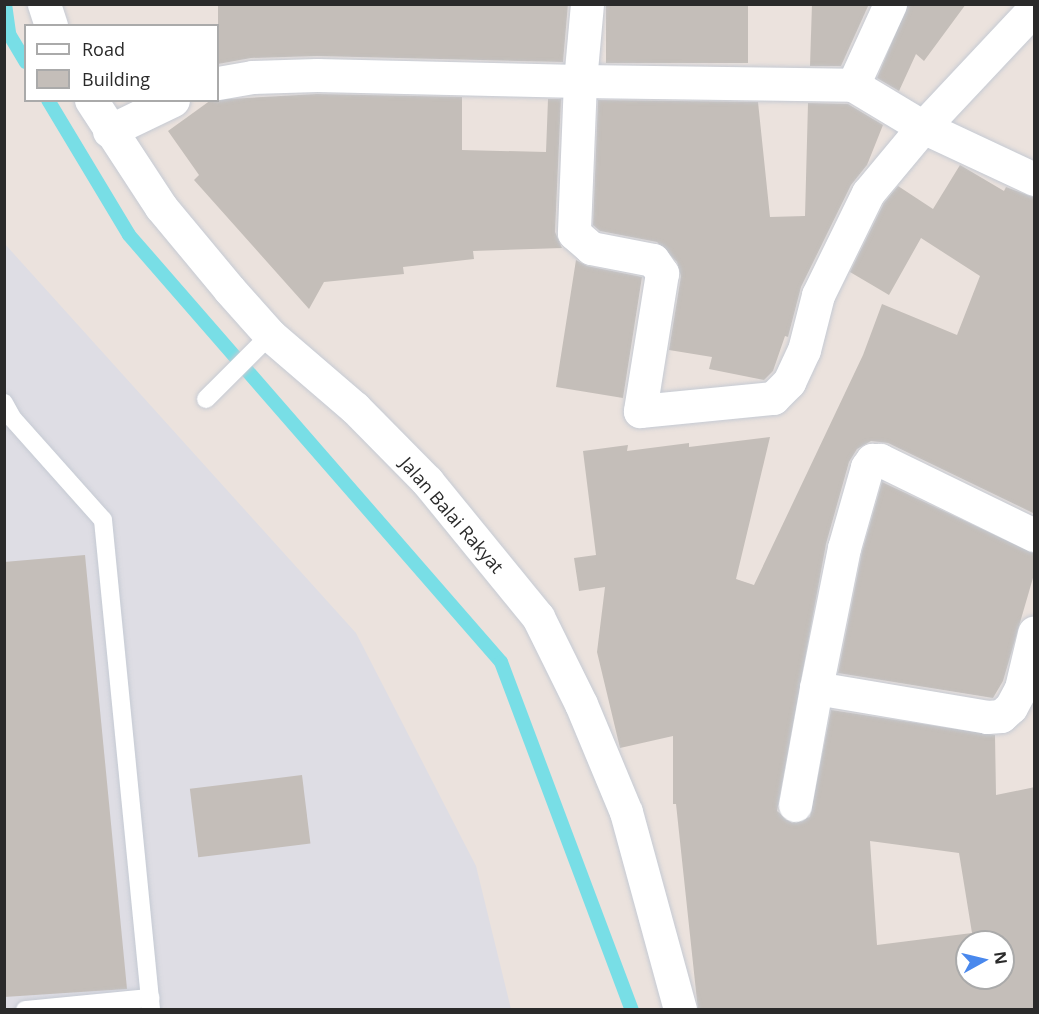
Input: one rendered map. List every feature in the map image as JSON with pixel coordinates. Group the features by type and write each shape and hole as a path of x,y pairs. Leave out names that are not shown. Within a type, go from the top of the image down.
{"street":[{"path":"44,4 50,24"},
{"path":"587,4 580,81 574,233 591,248 653,260 662,273 640,411 773,398 789,382 804,350 818,295 868,193 923,127 1035,9"},
{"path":"853,85 890,4"},
{"path":"219,83 252,77 317,75 853,85 923,127 1035,178"},
{"name":"Jalan Balai Rakyat","path":"92,102 109,131 161,207 264,341 355,408 428,481 538,617 581,704 626,812 680,1010"},
{"path":"109,131 169,102"},
{"path":"795,805 844,548 867,467 872,460 880,460 1035,535"},
{"path":"816,688 987,717 1001,716 1011,707 1021,688 1035,633"}],"lane":[{"path":"210,396 264,341"},
{"path":"4,403 13,419 103,520 151,1004 25,1010"}],"shaded area":[{"path":"4,243 356,633 476,866 511,1009 5,1009"}],"building":[{"path":"218,4 568,4 563,62 317,56 251,58 219,64"},
{"path":"812,4 869,4 841,66 810,66"},
{"path":"908,4 966,4 924,61 916,54 899,91 877,78"},
{"path":"606,5 748,5 748,63 606,63"},
{"path":"317,94 462,97 462,150 546,152 548,99 561,99 555,232 562,248 473,251 474,259 403,267 404,274 324,282 309,309 194,180 199,175 168,131 208,102 219,102 219,100"},
{"path":"598,100 758,102 770,217 805,216 808,103 848,104 883,125 867,165 851,185 801,287 788,337 785,336 773,371 764,380 709,369 712,357 669,350 681,276 677,262 657,242 600,231 593,225"},
{"path":"960,165 1004,191 1006,187 1035,198 1035,514 888,443 871,441 857,449 849,462 826,544 777,811 792,823 810,817 831,710 995,735 996,795 1035,787 1035,1010 698,1010 676,804 673,804 673,736 620,748 597,652 605,587 579,591 574,558 596,555 583,451 628,445 627,451 689,443 689,447 770,437 736,579 754,585 863,355 882,304 957,335 980,276 921,238 889,295 850,272 884,203 898,186 933,209","holes":["870,841 959,853 972,930 1015,930 1015,990 955,990 955,935 877,945"]},
{"path":"576,260 587,266 642,277 623,398 556,387"},
{"path":"882,482 1035,554 1035,571 1003,681 993,698 838,673 862,552"},
{"path":"85,555 127,989 4,997 4,562"},
{"path":"302,775 310,843 198,857 190,789"}],"waterway":[{"path":"5,4 9,34 24,59"},
{"path":"49,102 129,235 501,662 632,1010"}]}
